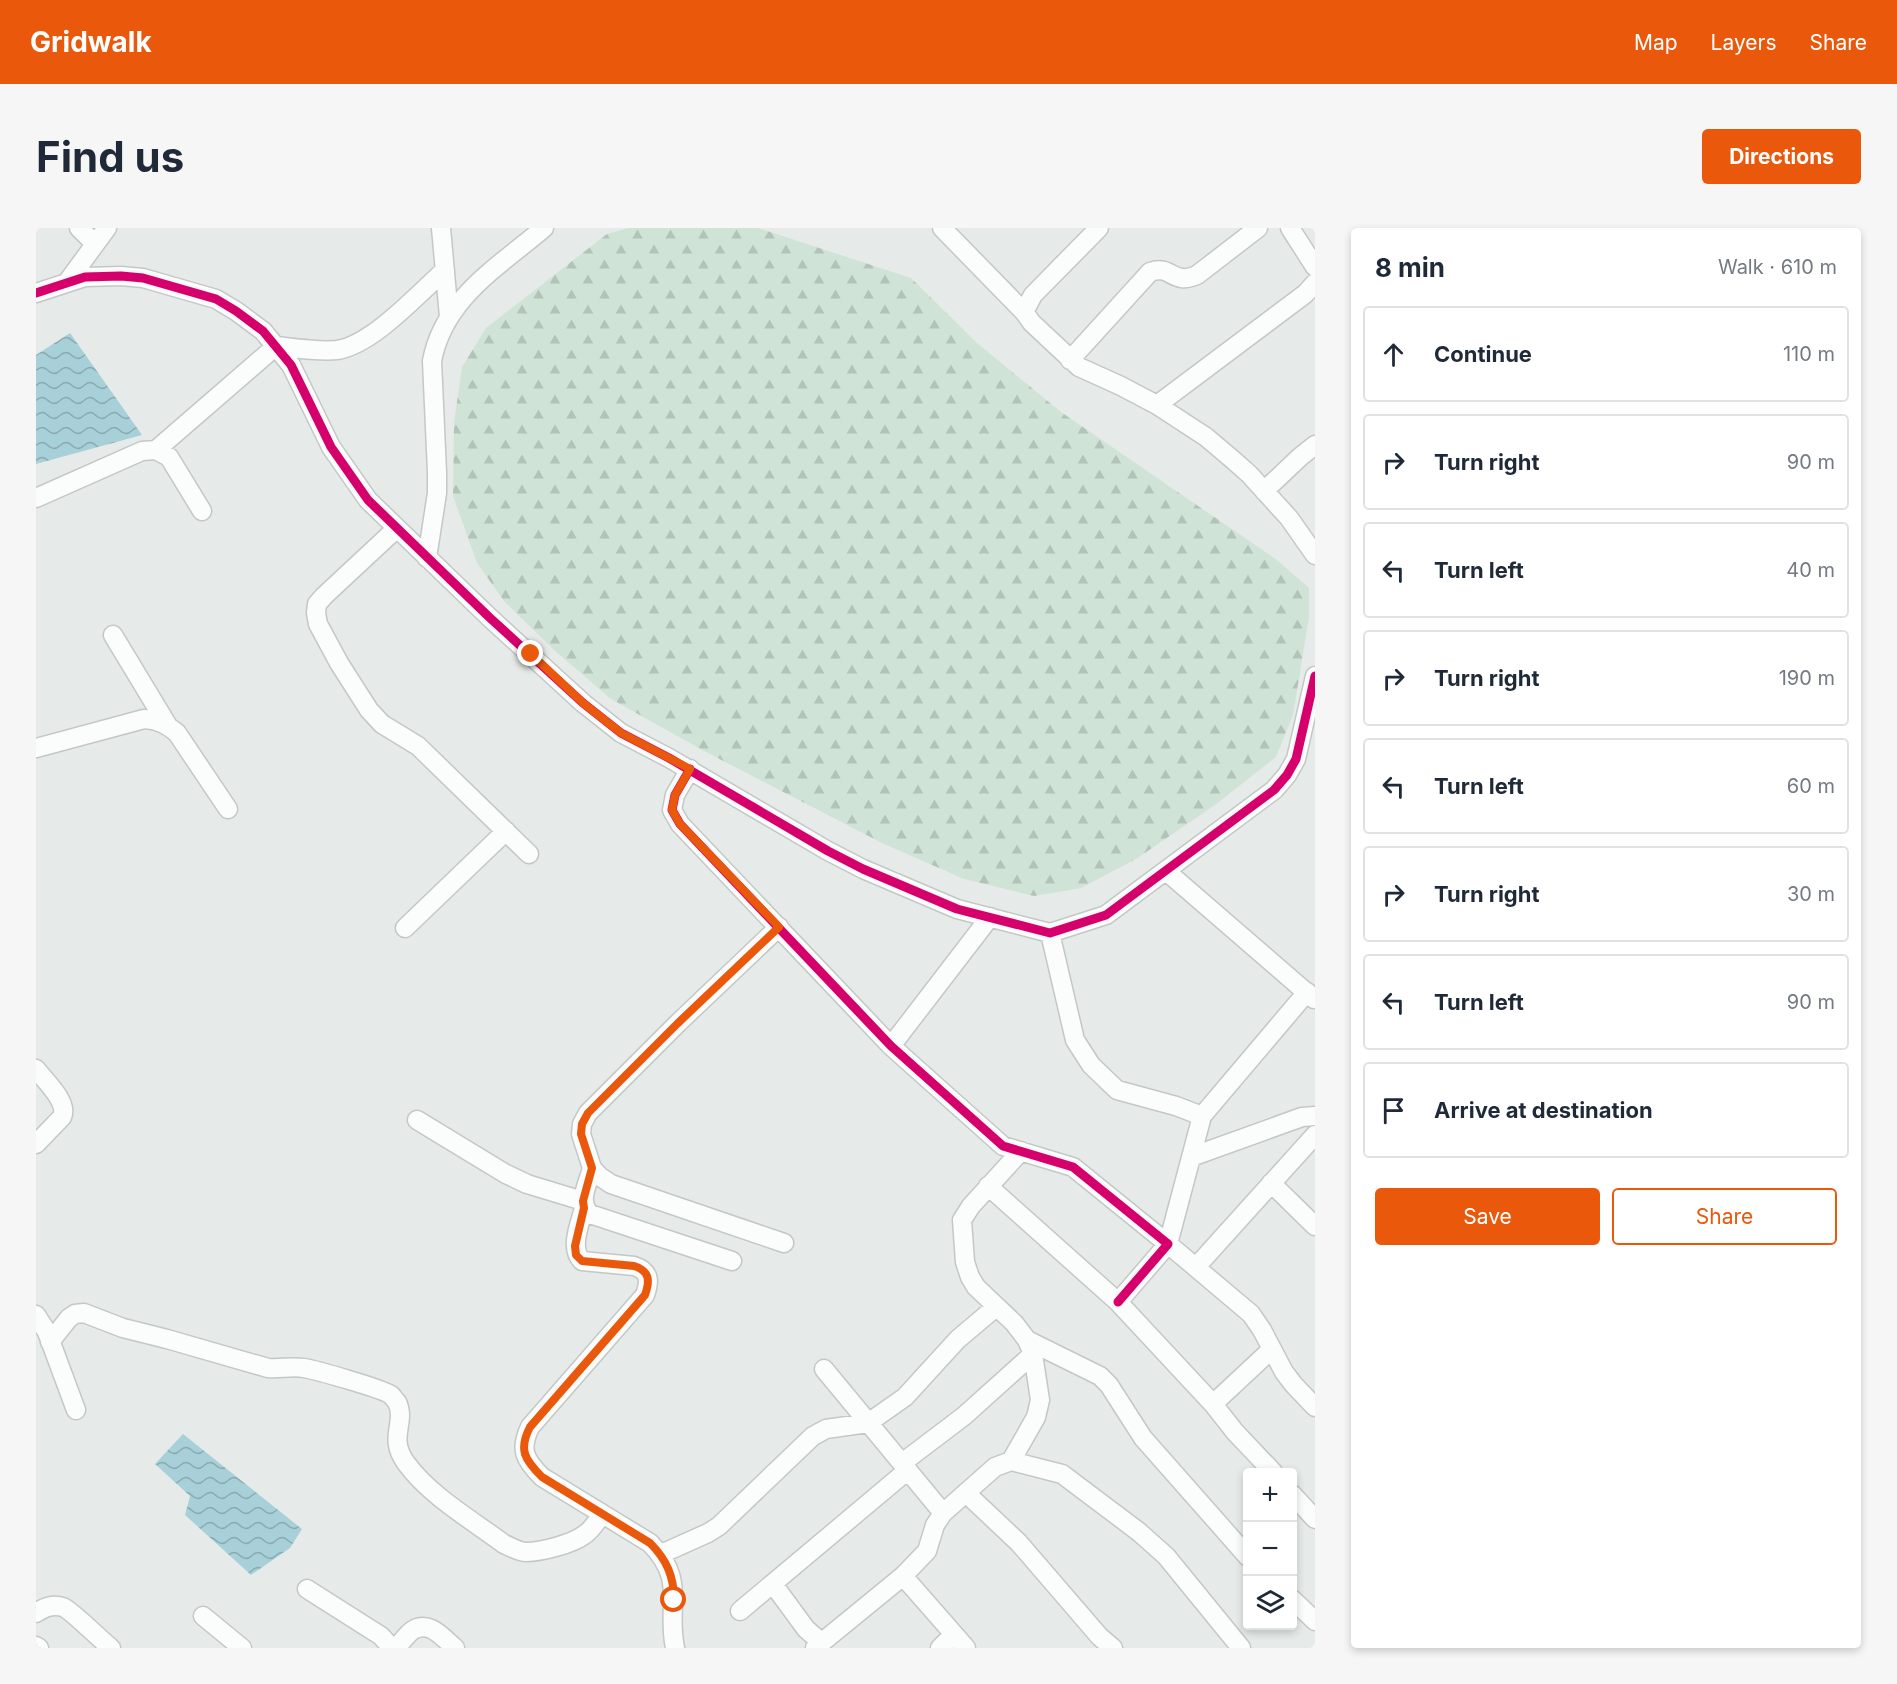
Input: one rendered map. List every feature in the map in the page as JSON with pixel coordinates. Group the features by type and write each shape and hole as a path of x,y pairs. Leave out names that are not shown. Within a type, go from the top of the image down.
{"street":[{"path":"79,228 95,244"},
{"path":"68,281 107,228"},
{"path":"441,228 449,317"},
{"path":"428,558 437,472 432,361 436,343 459,303 479,282 544,228"},
{"path":"942,228 1070,360 1079,367 1157,405 1206,437 1232,459 1288,518 1315,555"},
{"path":"1024,312 1033,295 1099,228"},
{"path":"1070,360 1150,272 1158,269 1179,278 1188,279 1197,275 1258,228"},
{"path":"1290,228 1315,267"},
{"path":"156,450 276,346 334,350 352,347 371,336 445,270"},
{"path":"37,295 68,281 101,276 143,278 216,299 236,311 263,331 291,365 331,447 368,500 489,617 583,703 621,733 690,769 828,851 863,869 957,909 1050,933 1106,915 1274,790 1287,775 1296,759 1315,676"},
{"path":"1157,405 1305,294 1315,283"},
{"path":"1264,491 1315,445"},
{"path":"36,498 142,451 156,450 169,457 202,511"},
{"path":"397,528 317,604 318,624 339,663 369,710 382,724 418,746 529,854"},
{"path":"113,634 168,726"},
{"path":"36,748 144,719 157,720 177,733 228,809"},
{"path":"690,769 675,795 672,810 680,824 891,1046 1003,1146 1073,1167 1196,1267 1251,1314 1284,1372 1315,1407"},
{"path":"405,928 506,831"},
{"path":"1118,1302 1168,1244 1202,1116 1311,996 1166,871"},
{"path":"891,1046 990,917"},
{"path":"779,927 588,1113 582,1124 581,1134 592,1168 610,1184 784,1243"},
{"path":"1050,933 1075,1040 1091,1065 1118,1090 1176,1106 1202,1116"},
{"path":"36,1069 58,1097 64,1112 36,1144"},
{"path":"1191,1156 1302,1117 1315,1116"},
{"path":"417,1120 506,1174 583,1204 590,1214 732,1261"},
{"path":"1196,1267 1315,1136"},
{"path":"1011,1461 1036,1417 1040,1400 1039,1383 1030,1347 1014,1323 976,1287 970,1277 965,1262 962,1220 988,1186 1021,1151"},
{"path":"592,1168 575,1246 576,1255 582,1261 642,1268 647,1274 649,1283 645,1295 530,1427 525,1438 524,1451 529,1465 542,1477 650,1543 661,1554 674,1583 675,1648"},
{"path":"1271,1183 1315,1226"},
{"path":"988,1186 1118,1302 1213,1404 1268,1468"},
{"path":"661,1554 719,1526 813,1436 826,1429 868,1423 905,1397 958,1339 996,1306"},
{"path":"50,1342 69,1318 75,1314 84,1313 123,1328 268,1368 280,1370 293,1366 307,1368 385,1392 397,1402 400,1415 396,1436 398,1451 406,1464 426,1487 504,1544 515,1549 525,1552 569,1543 589,1531 602,1514"},
{"path":"36,1315 50,1342 76,1410"},
{"path":"740,1611 964,1416 1030,1347"},
{"path":"1030,1347 1100,1376 1109,1385 1143,1438 1243,1551"},
{"path":"1213,1404 1272,1349"},
{"path":"824,1369 943,1514"},
{"path":"772,1584 818,1645 903,1576 927,1551 935,1524 943,1514 995,1467 1011,1461 1062,1474 1139,1532 1166,1556 1241,1648"},
{"path":"966,1492 1019,1543 1100,1637 1113,1648"},
{"path":"1297,1499 1315,1519"},
{"path":"903,1576 960,1641 940,1648"},
{"path":"308,1589 381,1636 394,1648 413,1630 425,1626 435,1630 455,1648"},
{"path":"1297,1603 1315,1621"},
{"path":"36,1613 50,1606 64,1607 111,1648"},
{"path":"203,1616 242,1648"}],"green space":[{"path":"629,228 758,228 911,278 977,343 1061,412 1277,560 1309,588 1309,617 1293,715 1276,757 1215,805 1136,859 1081,888 1034,896 964,879 882,843 706,752 611,699 554,650 504,601 477,563 453,496 454,423 462,367 486,328 607,234"}],"water":[{"path":"70,333 142,435 36,464 36,355"},
{"path":"183,1434 302,1529 290,1548 251,1575 185,1515 190,1496 155,1464"}],"cycle path":[{"path":"36,293 85,277 121,276 143,278 216,299 236,311 263,331 291,365 331,447 368,500 489,617 583,703 621,733 669,758 828,851 863,869 957,909 1050,933 1106,915 1274,790 1287,775 1296,759 1315,676"},
{"path":"690,769 675,795 672,810 680,824 891,1046 1003,1146 1073,1167 1168,1244 1118,1302"}],"route":[{"path":"531,654 583,703 621,733 690,769 675,795 672,810 680,824 779,927 588,1113 582,1124 581,1134 592,1168 583,1201 584,1208 575,1246 576,1255 582,1261 589,1263 642,1268 647,1274 649,1283 645,1295 530,1427 525,1438 524,1451 529,1465 542,1477 650,1543 661,1554 674,1583 674,1600"}]}
